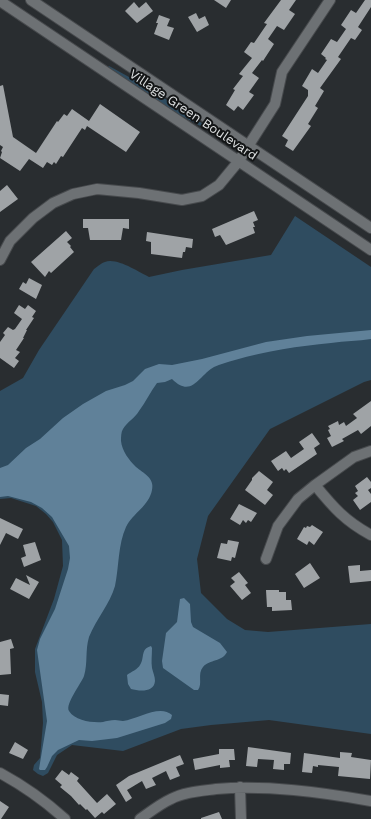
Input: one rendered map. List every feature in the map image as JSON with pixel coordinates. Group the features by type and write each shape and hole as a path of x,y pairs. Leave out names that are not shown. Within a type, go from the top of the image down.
{"street":[{"name":"Village Green Boulevard","path":"31,0 371,228"},
{"path":"0,260 10,241 33,218 53,203 73,194 97,189 139,193 182,200 202,196 219,185 238,162 275,104 282,72 330,0"},
{"name":"Village Green Boulevard","path":"0,1 371,250"},
{"path":"266,558 278,526 298,499 315,485 354,458 371,451"},
{"path":"315,485 334,509 358,528 371,535"},
{"path":"0,773 48,803 66,819"},
{"path":"140,819 172,798 198,791 240,787 296,790 371,801"},
{"path":"240,787 241,819"}],"shaded area":[{"path":"109,66 149,88 230,142 229,143 212,132 174,112 108,67"},
{"path":"295,216 371,267 371,380 364,382 270,429 208,516 197,559 201,593 227,619 245,630 268,632 371,624 371,734 269,720 211,725 181,729 123,751 72,745 57,755 48,773 43,776 38,774 33,770 34,765 40,758 43,723 42,702 35,672 35,649 54,599 63,566 62,540 53,522 36,506 11,498 0,499 0,391 23,378 39,350 94,269 102,263 110,261 121,263 149,277 271,255"},
{"path":"371,330 371,339 283,349 224,363 214,367 195,384 190,386 185,387 179,385 172,379 157,383 144,404 122,430 121,436 122,445 126,455 136,467 150,479 152,482 152,490 148,501 129,522 123,534 113,593 89,637 84,676 71,699 68,708 75,717 89,722 115,720 123,721 161,711 172,715 171,719 165,723 117,738 92,741 79,740 58,750 52,756 45,770 40,770 47,721 37,650 40,639 55,609 68,569 70,558 69,546 52,517 42,508 31,502 8,496 0,497 0,468 8,465 26,448 40,439 63,418 83,404 106,391 133,381 145,369 159,364 172,365 202,359 266,342 307,336"},
{"path":"184,598 190,604 191,622 193,627 220,643 227,652 219,659 206,664 203,667 200,673 200,685 198,690 194,690 163,668 162,661 166,633 177,622 180,599"},
{"path":"151,646 152,666 155,679 154,685 152,688 146,690 131,689 128,684 127,675 139,666 145,649"}],"building":[{"path":"214,0 231,0 226,8"},
{"path":"281,0 296,0 289,10 295,14 284,30 277,26 268,39 274,44 263,61 262,60 252,73 259,78 249,92 254,95 243,110 238,106 234,111 226,105 235,90 233,89 243,76 239,74 252,58 244,52 251,42 254,43 267,24 264,23"},
{"path":"365,0 371,0 371,7 358,27 362,30 355,40 351,38 338,57 341,59 320,88 324,91 315,106 318,108 308,124 311,126 293,151 285,146 288,140 282,136 308,96 308,90 302,86 312,69 318,73 327,60 321,54 331,39 337,42 346,29 341,25 351,10 356,13"},
{"path":"134,2 139,8 146,2 153,11 137,23 125,11"},
{"path":"196,13 199,19 205,16 209,25 197,32 188,17"},
{"path":"159,15 170,19 167,26 174,28 169,40 154,34"},
{"path":"3,85 13,137 36,153 57,121 58,122 64,114 67,116 72,109 89,121 100,104 140,132 126,152 87,126 85,130 82,128 63,157 61,156 56,164 54,162 52,165 47,162 43,168 29,159 20,171 0,158 3,147 0,145 0,86"},
{"path":"7,185 18,199 0,212 0,191"},
{"path":"254,211 258,220 253,222 255,233 226,245 220,235 215,237 212,229"},
{"path":"83,219 129,219 129,229 123,228 121,240 90,240 88,228 83,228"},
{"path":"66,231 72,238 67,242 74,252 51,273 49,271 45,277 31,262"},
{"path":"147,232 193,239 192,248 186,247 182,258 151,254 151,242 146,241"},
{"path":"29,278 42,285 36,299 19,289 23,282 26,284"},
{"path":"19,305 25,309 28,305 36,311 32,317 34,318 26,330 24,338 16,350 20,352 15,358 19,361 14,368 0,358 0,342 5,335 3,333 8,327 13,330 15,329 22,319 14,313"},
{"path":"371,401 371,426 361,434 358,430 342,439 344,441 332,447 327,438 331,436 328,426 338,421 339,425 344,422 346,426 357,418 353,414"},
{"path":"312,433 320,444 314,448 317,454 289,473 286,469 284,471 282,468 278,471 271,461 286,451 291,458 304,449 299,442"},
{"path":"259,471 273,482 267,490 273,495 265,505 245,490 252,478"},
{"path":"367,477 371,482 371,488 368,490 371,494 371,502 360,510 353,500 358,496 355,493 358,491 355,486"},
{"path":"239,504 257,513 251,522 248,520 246,523 243,520 240,525 230,519"},
{"path":"0,518 23,529 18,539 6,533 0,545"},
{"path":"312,525 323,532 314,545 309,541 307,545 297,539 304,527 310,527"},
{"path":"228,540 239,542 235,558 232,557 231,561 217,558 221,543 227,544"},
{"path":"35,542 41,560 24,567 21,558 26,556 23,545"},
{"path":"310,563 320,578 304,588 295,574"},
{"path":"360,565 360,571 371,570 371,581 350,583 348,566"},
{"path":"239,572 248,583 245,585 251,593 242,600 230,586 235,582 231,578"},
{"path":"26,575 39,582 29,599 10,589 16,578 30,585"},
{"path":"266,590 279,590 279,592 286,592 286,600 291,600 292,610 272,611 272,607 267,607"},
{"path":"11,639 14,648 10,649 11,674 0,675 0,642"},
{"path":"0,694 9,695 8,706 0,705"},
{"path":"15,742 28,750 23,759 9,753"},
{"path":"248,747 291,753 290,764 284,764 284,770 273,769 274,760 258,759 257,767 246,766"},
{"path":"219,749 234,749 235,760 229,760 230,767 220,768 220,765 195,770 193,759 219,754"},
{"path":"340,752 352,753 351,757 371,760 370,779 338,776 339,767 318,765 318,767 313,766 312,773 302,772 304,753 340,758"},
{"path":"180,755 184,764 176,767 180,776 170,780 166,771 152,778 156,785 146,789 142,781 127,790 132,798 126,802 116,785 129,776"},
{"path":"62,770 69,775 71,772 79,778 77,781 97,803 107,794 116,804 104,814 102,812 95,818 87,809 86,810 80,804 79,805 60,787 62,785 55,779"},
{"path":"0,801 9,807 1,819 0,819"},
{"path":"219,812 222,819 201,819 201,818"}]}
